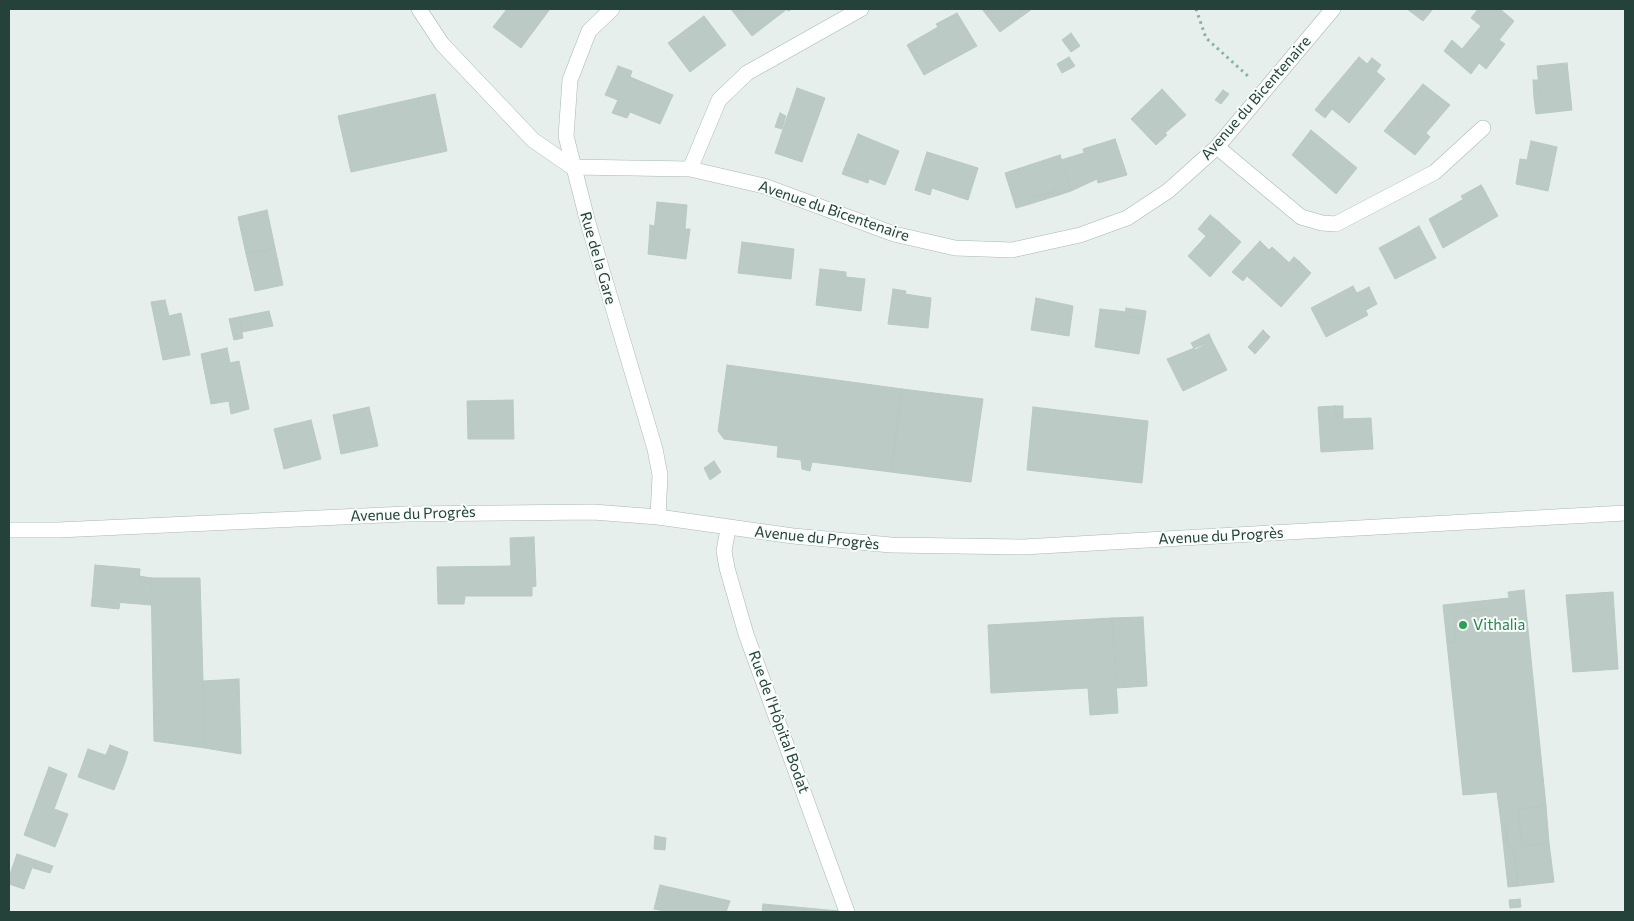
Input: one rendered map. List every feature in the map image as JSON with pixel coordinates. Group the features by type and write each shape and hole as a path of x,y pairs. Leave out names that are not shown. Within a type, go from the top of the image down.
{"street":[{"path":"419,9 442,44 533,140 572,167"},
{"name":"Rue de la Gare","path":"612,9 588,31 570,80 566,136 572,167 655,449 660,475 658,517"},
{"path":"690,169 719,100 747,73 861,9"},
{"name":"Avenue du Bicentenaire","path":"572,167 690,169 764,186 894,234 955,248 1012,250 1080,235 1126,218 1168,191 1217,147 1333,9"},
{"path":"1217,147 1301,217 1322,223 1336,224 1435,172 1483,128"},
{"name":"Avenue du Progrès","path":"9,530 58,530 406,514 527,511 594,512 658,517 728,528 891,545 1023,547 1625,513"},
{"name":"Rue de l'Hôpital Bodat","path":"728,528 724,550 727,568 746,634 847,912"}],"path":[{"path":"1196,9 1206,38 1265,91"}],"building":[{"path":"507,9 550,9 521,48 493,27"},
{"path":"731,9 787,9 752,36"},
{"path":"982,9 1032,9 1000,32"},
{"path":"1407,9 1433,9 1423,21"},
{"path":"1478,9 1500,9 1514,21 1499,40 1505,44 1486,69 1479,63 1471,74 1444,51 1452,40 1462,49 1481,26 1471,18"},
{"path":"957,13 977,46 924,75 907,45 938,27 936,24"},
{"path":"704,16 726,45 690,72 668,43"},
{"path":"1071,33 1080,46 1071,52 1062,40"},
{"path":"1069,57 1075,66 1062,73 1057,64"},
{"path":"1359,57 1385,79 1349,123 1322,101"},
{"path":"1372,58 1381,65 1376,72 1367,64"},
{"path":"1567,63 1572,110 1536,114 1534,98 1540,98 1537,66"},
{"path":"618,66 632,71 630,77 673,95 660,124 630,112 627,118 612,113 618,100 605,95"},
{"path":"1533,80 1539,80 1540,98 1534,98"},
{"path":"1423,84 1450,105 1426,133 1430,137 1415,155 1384,131"},
{"path":"797,88 825,98 802,162 775,153"},
{"path":"1162,89 1186,115 1165,133 1167,135 1156,145 1131,119"},
{"path":"1223,90 1229,94 1221,104 1215,100"},
{"path":"435,94 447,151 351,172 338,116"},
{"path":"1322,101 1332,109 1325,118 1315,110"},
{"path":"780,113 786,116 782,129 775,127"},
{"path":"1311,130 1357,168 1336,194 1292,155"},
{"path":"858,134 899,151 885,185 844,169"},
{"path":"1115,139 1127,175 1098,183 1097,179 1071,191 1061,160 1084,153 1083,149"},
{"path":"1531,141 1557,147 1548,191 1516,184 1520,159 1527,160"},
{"path":"927,152 978,168 968,200 932,188 930,195 915,190"},
{"path":"1060,155 1071,191 1059,195 1058,190 1029,199 1030,204 1016,208 1005,173"},
{"path":"844,169 869,179 868,183 842,174"},
{"path":"1481,185 1483,188 1463,199 1461,196"},
{"path":"1483,188 1498,216 1443,248 1429,219"},
{"path":"1058,190 1059,195 1030,204 1029,199"},
{"path":"657,202 687,205 685,229 690,229 686,259 648,254 649,242 653,242"},
{"path":"267,210 275,248 246,254 238,217"},
{"path":"1210,215 1219,222 1206,236 1198,229"},
{"path":"1219,222 1241,242 1210,277 1188,256"},
{"path":"650,225 655,226 653,242 649,242"},
{"path":"1419,226 1422,232 1408,240 1405,234"},
{"path":"1422,232 1436,258 1395,279 1379,248 1405,234 1408,240"},
{"path":"1260,241 1269,250 1272,247 1295,268 1300,262 1311,273 1281,307 1247,276 1243,281 1232,272"},
{"path":"742,242 794,249 791,279 738,273"},
{"path":"275,248 283,285 255,291 246,254"},
{"path":"1294,257 1300,262 1295,268 1289,263"},
{"path":"820,269 846,272 846,277 865,279 861,311 816,305"},
{"path":"1353,286 1368,315 1326,337 1311,308"},
{"path":"1369,287 1377,304 1366,310 1357,293"},
{"path":"893,289 906,291 905,294 931,298 928,328 888,324"},
{"path":"1036,298 1073,306 1069,336 1031,330"},
{"path":"165,300 169,316 181,313 190,355 163,360 151,302"},
{"path":"1126,308 1146,311 1145,319 1125,316"},
{"path":"1100,309 1126,312 1125,316 1145,319 1139,354 1095,347"},
{"path":"269,311 273,326 242,332 239,317"},
{"path":"239,317 243,338 234,340 229,319"},
{"path":"1263,330 1270,337 1255,354 1248,347"},
{"path":"1209,334 1212,341 1195,350 1191,343"},
{"path":"1212,341 1227,370 1183,391 1167,359"},
{"path":"227,348 230,363 239,361 249,409 231,414 229,401 211,404 201,354"},
{"path":"727,365 902,389 891,472 812,462 810,471 802,469 801,460 777,457 778,446 724,439 718,431"},
{"path":"902,389 983,399 971,482 891,472"},
{"path":"513,400 514,439 468,439 467,401"},
{"path":"1335,406 1343,406 1343,415 1336,416"},
{"path":"1335,406 1336,416 1343,415 1343,419 1371,418 1373,449 1321,452 1318,407"},
{"path":"369,407 378,446 341,454 333,415"},
{"path":"1033,407 1148,421 1142,483 1027,470"},
{"path":"311,420 321,459 284,469 274,429"},
{"path":"714,461 721,472 710,480 704,468"},
{"path":"534,537 536,586 532,587 532,596 465,596 464,604 438,604 437,567 511,566 510,538"},
{"path":"95,565 140,569 139,581 151,583 151,605 92,600"},
{"path":"139,576 151,578 151,583 139,581"},
{"path":"151,578 200,578 205,748 154,741"},
{"path":"1524,590 1546,806 1518,809 1522,846 1549,843 1554,882 1518,886 1513,847 1509,848 1505,822 1501,823 1497,792 1463,795 1447,643 1456,642 1454,623 1456,617 1463,612 1494,608 1500,599 1509,598 1508,592"},
{"path":"1613,592 1618,669 1573,672 1566,595"},
{"path":"1500,599 1494,608 1463,612 1456,617 1454,623 1456,642 1447,643 1443,605"},
{"path":"92,600 120,602 119,609 91,606"},
{"path":"1143,617 1147,686 1116,688 1112,618"},
{"path":"1112,618 1118,713 1090,715 1088,688 991,693 988,625"},
{"path":"239,679 241,754 205,748 203,681"},
{"path":"110,745 128,752 125,762 106,755"},
{"path":"88,749 125,762 114,790 78,777"},
{"path":"49,767 67,774 54,809 68,814 55,847 24,835"},
{"path":"1546,806 1549,843 1522,846 1518,809"},
{"path":"1505,822 1509,848 1513,847 1518,886 1508,887 1501,823"},
{"path":"655,836 666,838 665,850 654,849"},
{"path":"17,854 35,860 24,889 9,884 9,877"},
{"path":"35,860 53,866 50,873 33,868"},
{"path":"660,885 730,901 726,912 670,912 654,909"},
{"path":"1520,899 1521,907 1510,908 1509,900"},
{"path":"763,904 839,911 762,912"}],"place":[{"name":"Vithalia","path":"1463,625"}]}
